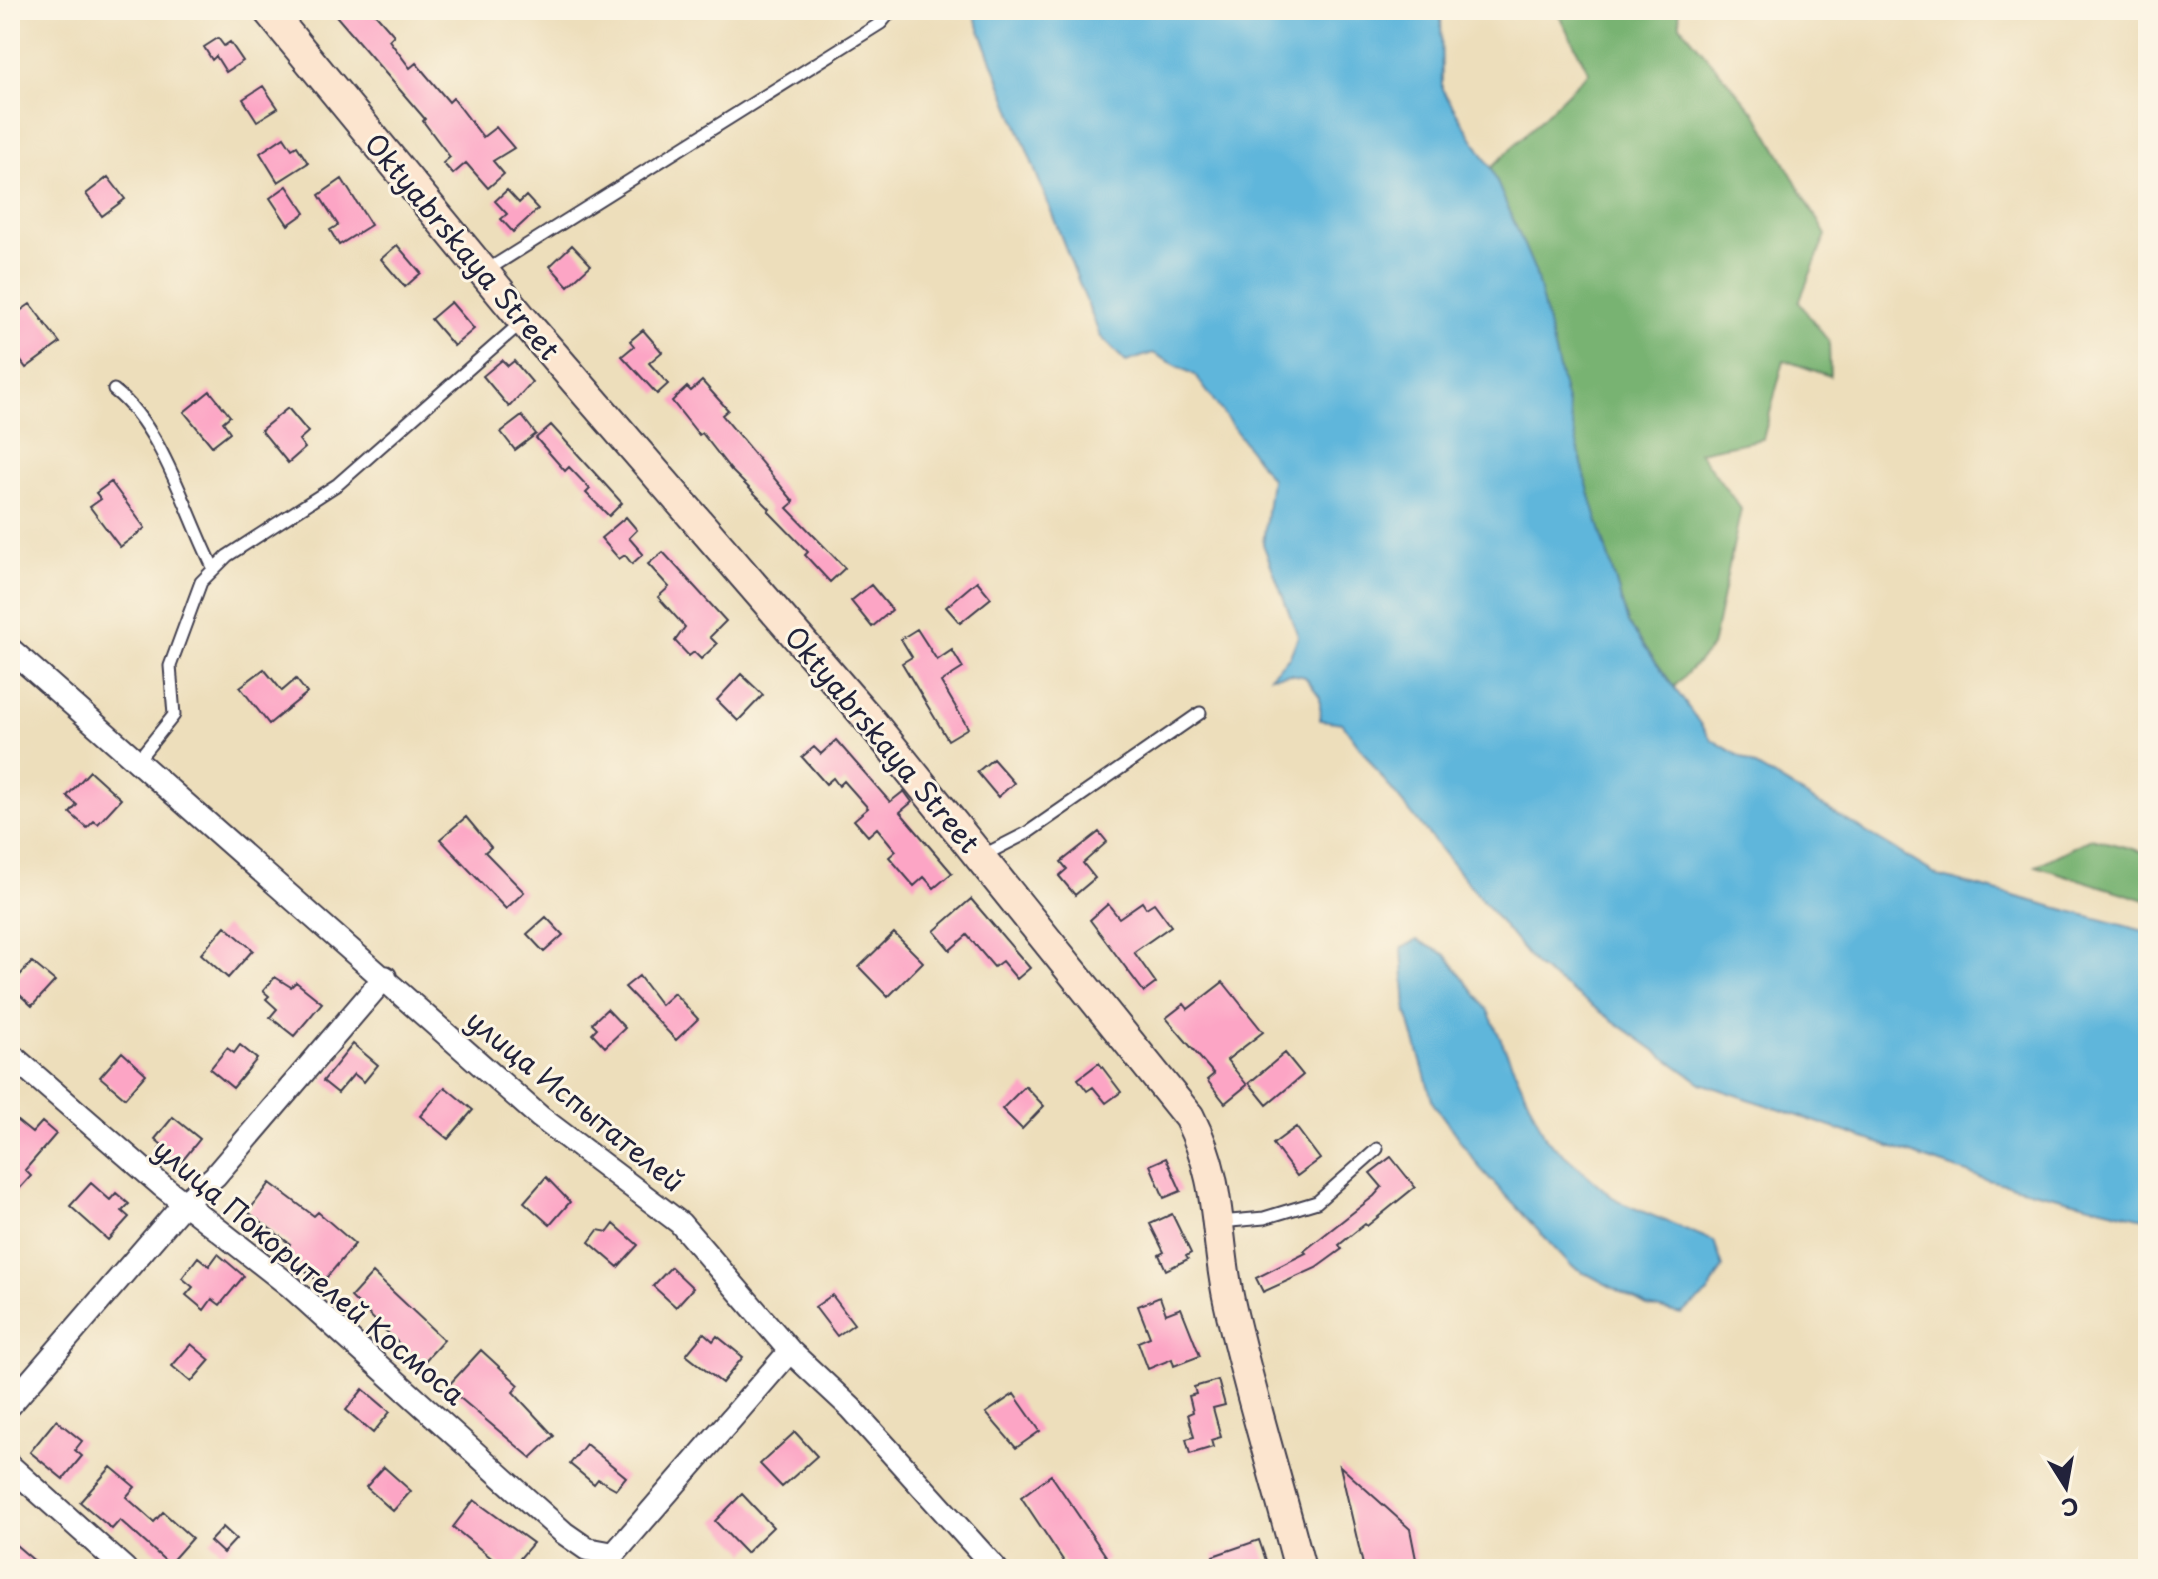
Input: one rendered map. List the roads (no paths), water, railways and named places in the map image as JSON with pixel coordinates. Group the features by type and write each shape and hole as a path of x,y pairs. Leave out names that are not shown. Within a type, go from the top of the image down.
{"street":[{"name":"Oktyabrskaya Street","path":"268,10 523,320 862,711 1189,1117 1206,1152 1229,1301 1300,1569"},
{"name":"улица Испытателей","path":"10,649 540,1117 680,1223 790,1351 851,1408 996,1569"},
{"path":"10,1405 185,1202 215,1176 385,977"},
{"name":"улица Покорителей Космоса","path":"10,1054 161,1185 290,1286 564,1533 607,1562"},
{"path":"607,1562 790,1351"},
{"path":"10,1466 125,1569"}],"lane":[{"path":"484,273 881,23 892,10"},
{"path":"137,761 174,715 170,666 201,582 227,556 338,484 523,320"},
{"path":"114,390 131,403 166,463 214,569"},
{"path":"981,856 1027,833 1200,713"},
{"path":"1219,1222 1264,1218 1317,1202 1377,1149"}],"water":[{"path":"972,10 1441,10 1442,89 1491,168 1535,271 1589,492 1628,623 1711,739 1939,876 2148,932 2148,1219 1988,1180 1701,1083 1536,966 1387,784 1342,723 1320,720 1320,697 1305,677 1291,674 1270,676 1290,656 1298,636 1263,544 1271,479 1195,375 1153,353 1126,362 1100,336"},
{"path":"1417,940 1446,955 1488,1011 1546,1139 1617,1201 1714,1241 1723,1267 1708,1293 1681,1314 1647,1306 1570,1265 1480,1168 1433,1103 1406,1009 1402,948"}]}
